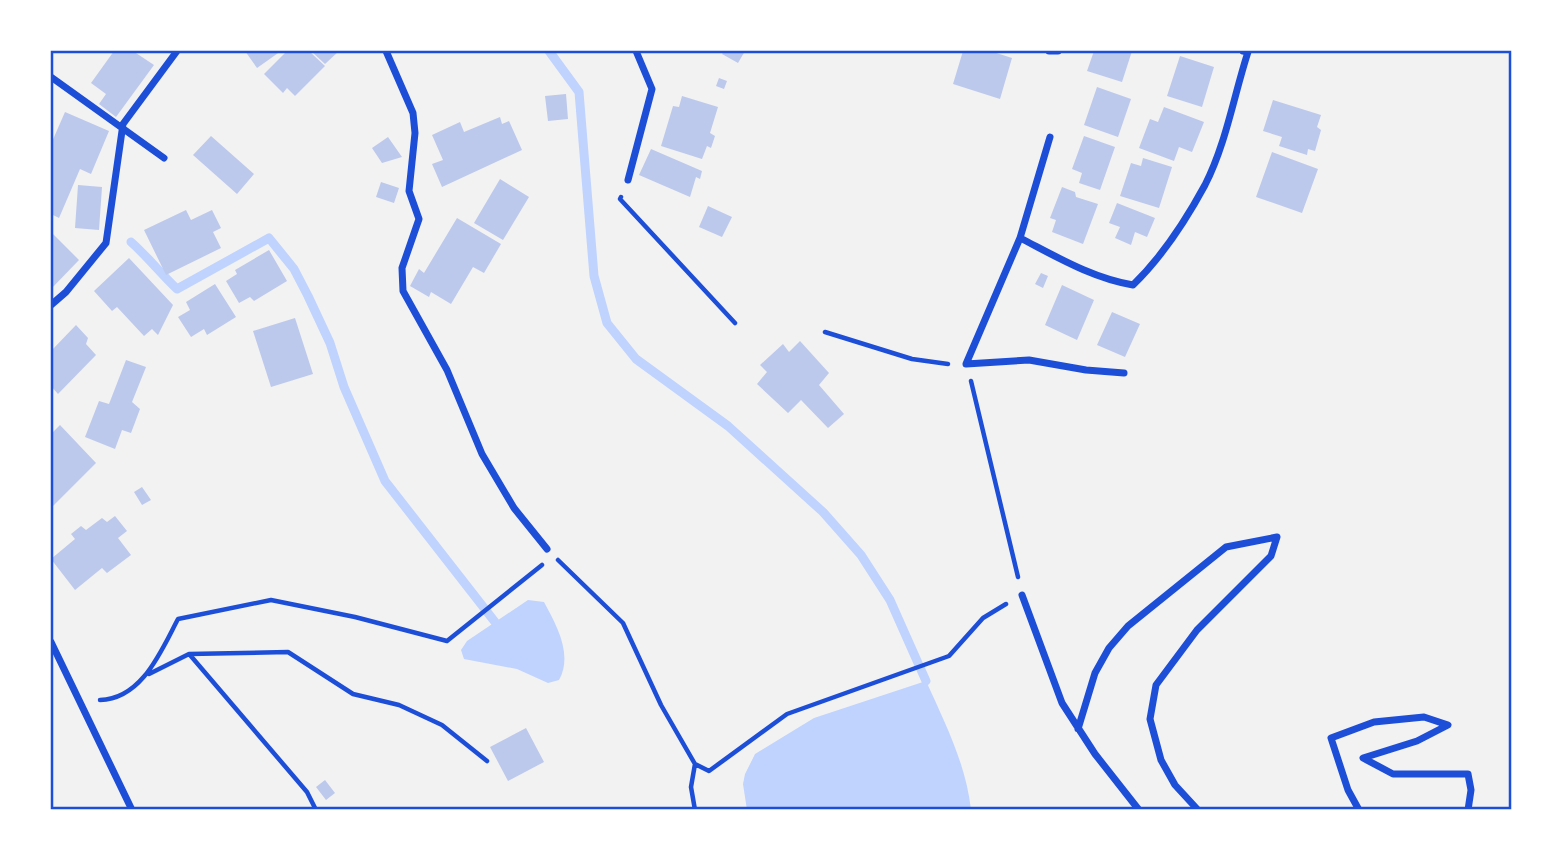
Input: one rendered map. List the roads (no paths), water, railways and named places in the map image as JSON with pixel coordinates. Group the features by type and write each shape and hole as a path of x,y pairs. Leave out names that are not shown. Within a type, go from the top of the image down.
{"street":[{"path":"51,305 66,292 106,243 123,124 177,51"},
{"path":"386,51 413,113 415,133 409,191 419,219 402,268 402,291 447,370 482,454 514,508 550,553"},
{"path":"628,180 652,89 636,51"},
{"path":"1049,51 1058,51"},
{"path":"1020,238 1086,272 1133,285 1166,247 1205,184 1222,140 1248,52 1243,51"},
{"path":"51,77 164,158"},
{"path":"1050,137 1020,238 966,363 1029,360 1086,370 1124,373"},
{"path":"1078,729 1095,673 1109,648 1128,626 1226,547 1277,537 1271,556 1197,630 1156,685 1150,719 1161,760 1175,785 1198,810"},
{"path":"1022,595 1062,703 1095,754 1139,810"},
{"path":"51,642 132,810"},
{"path":"1359,810 1348,790 1331,738 1374,722 1424,717 1448,725 1417,741 1363,758 1394,774 1468,774 1471,790 1468,810"}],"water":[{"path":"528,600 544,602 562,641 564,661 559,680 548,683 517,669 464,659 461,650 467,641"},
{"path":"926,681 960,760 971,810 747,810 743,784 755,754 814,718"}],"waterway":[{"path":"549,51 579,92 594,276 607,323 636,359 728,426 823,512 861,555 890,600 926,681"},
{"path":"131,242 177,289 269,238 294,269 308,296 330,343 344,387 385,481 495,622"}]}
